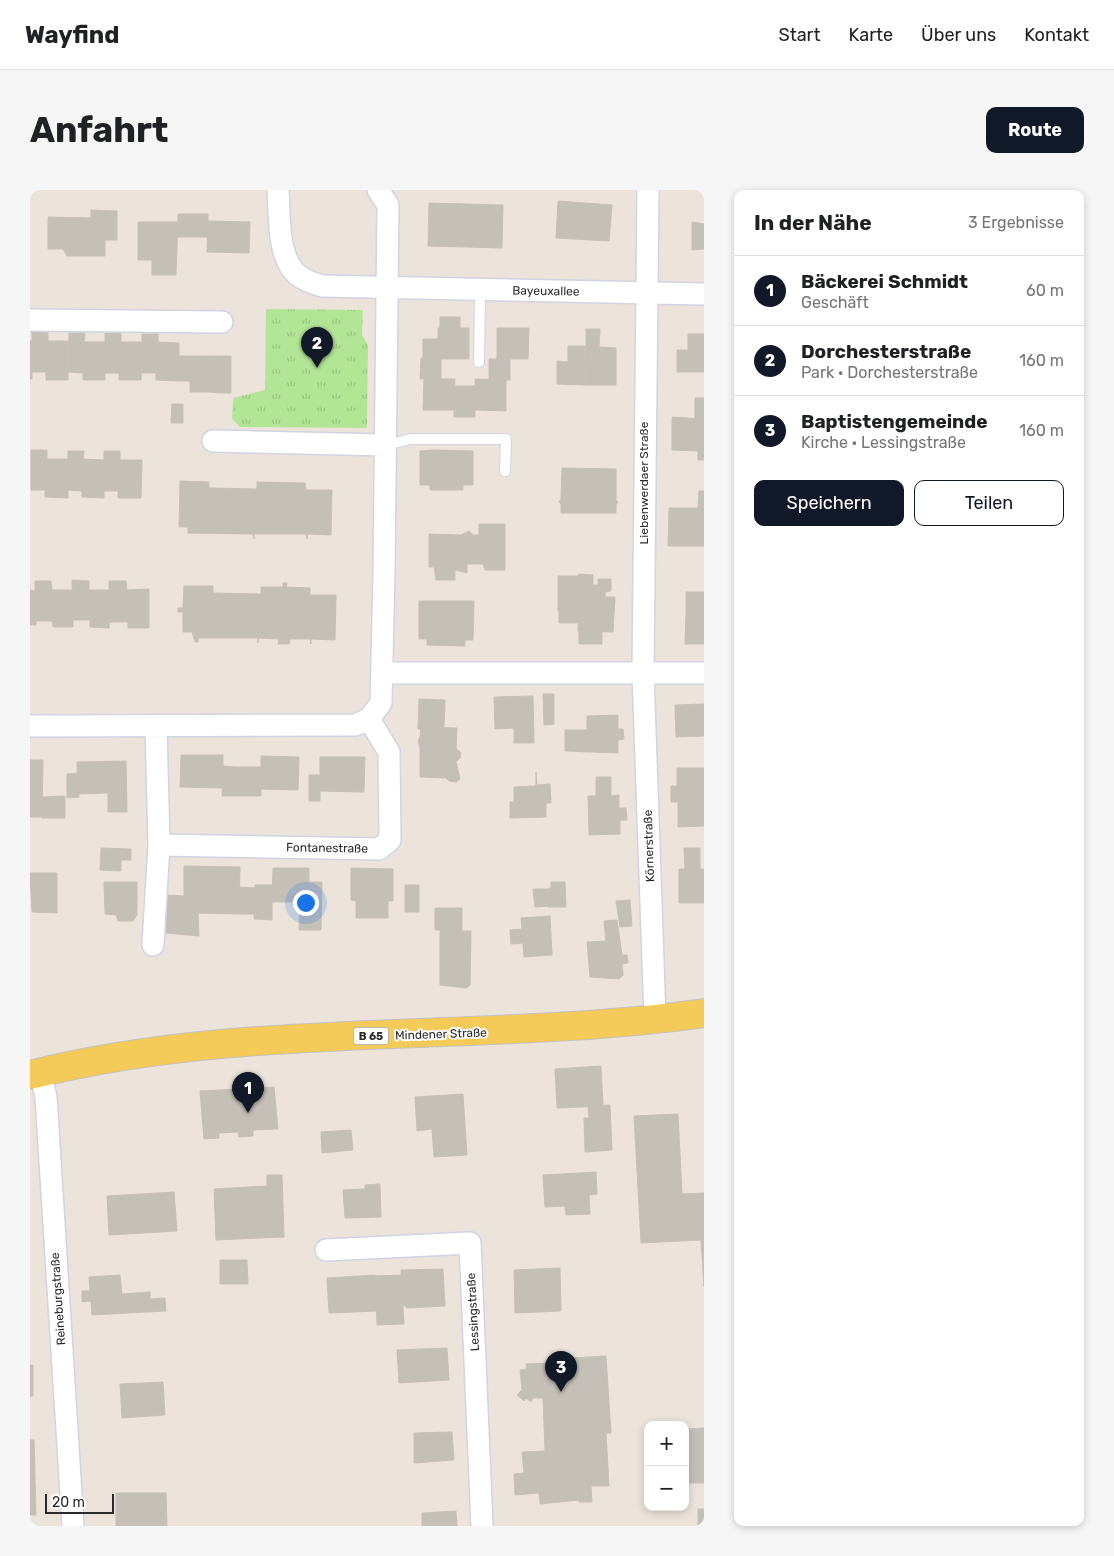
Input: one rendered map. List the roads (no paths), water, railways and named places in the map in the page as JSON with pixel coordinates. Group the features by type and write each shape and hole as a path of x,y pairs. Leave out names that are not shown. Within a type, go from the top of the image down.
{"main road":[{"name":"Mindener Straße","path":"35,1073 198,1046 572,1027 655,1020 704,1012"}],"street":[{"name":"Bayeuxallee","path":"278,190 282,241 289,265 302,279 322,286 704,294"},
{"path":"30,726 355,725 369,718 381,704 383,673 388,205 378,190"},
{"name":"Liebenwerdaer Straße","path":"643,672 645,294 648,190"},
{"path":"30,320 222,322"},
{"path":"212,440 386,445"},
{"name":"Körnerstraße","path":"643,672 655,1020"},
{"path":"383,673 704,673"},
{"name":"Fontanestraße","path":"159,846 379,849 390,840 389,752 369,718"},
{"path":"153,945 159,846 156,726"},
{"name":"Reineburgstraße","path":"35,1073 46,1097 73,1526"},
{"name":"Lessingstraße","path":"326,1250 470,1243 482,1526"}],"lane":[{"path":"479,362 480,290"},
{"path":"386,445 411,439 506,439 504,471"}],"place":[{"name":"Dorchesterstraße","path":"317,368"},
{"name":"Bäckerei Schmidt","path":"248,1113"},
{"name":"Baptistengemeinde","path":"561,1392"}]}
